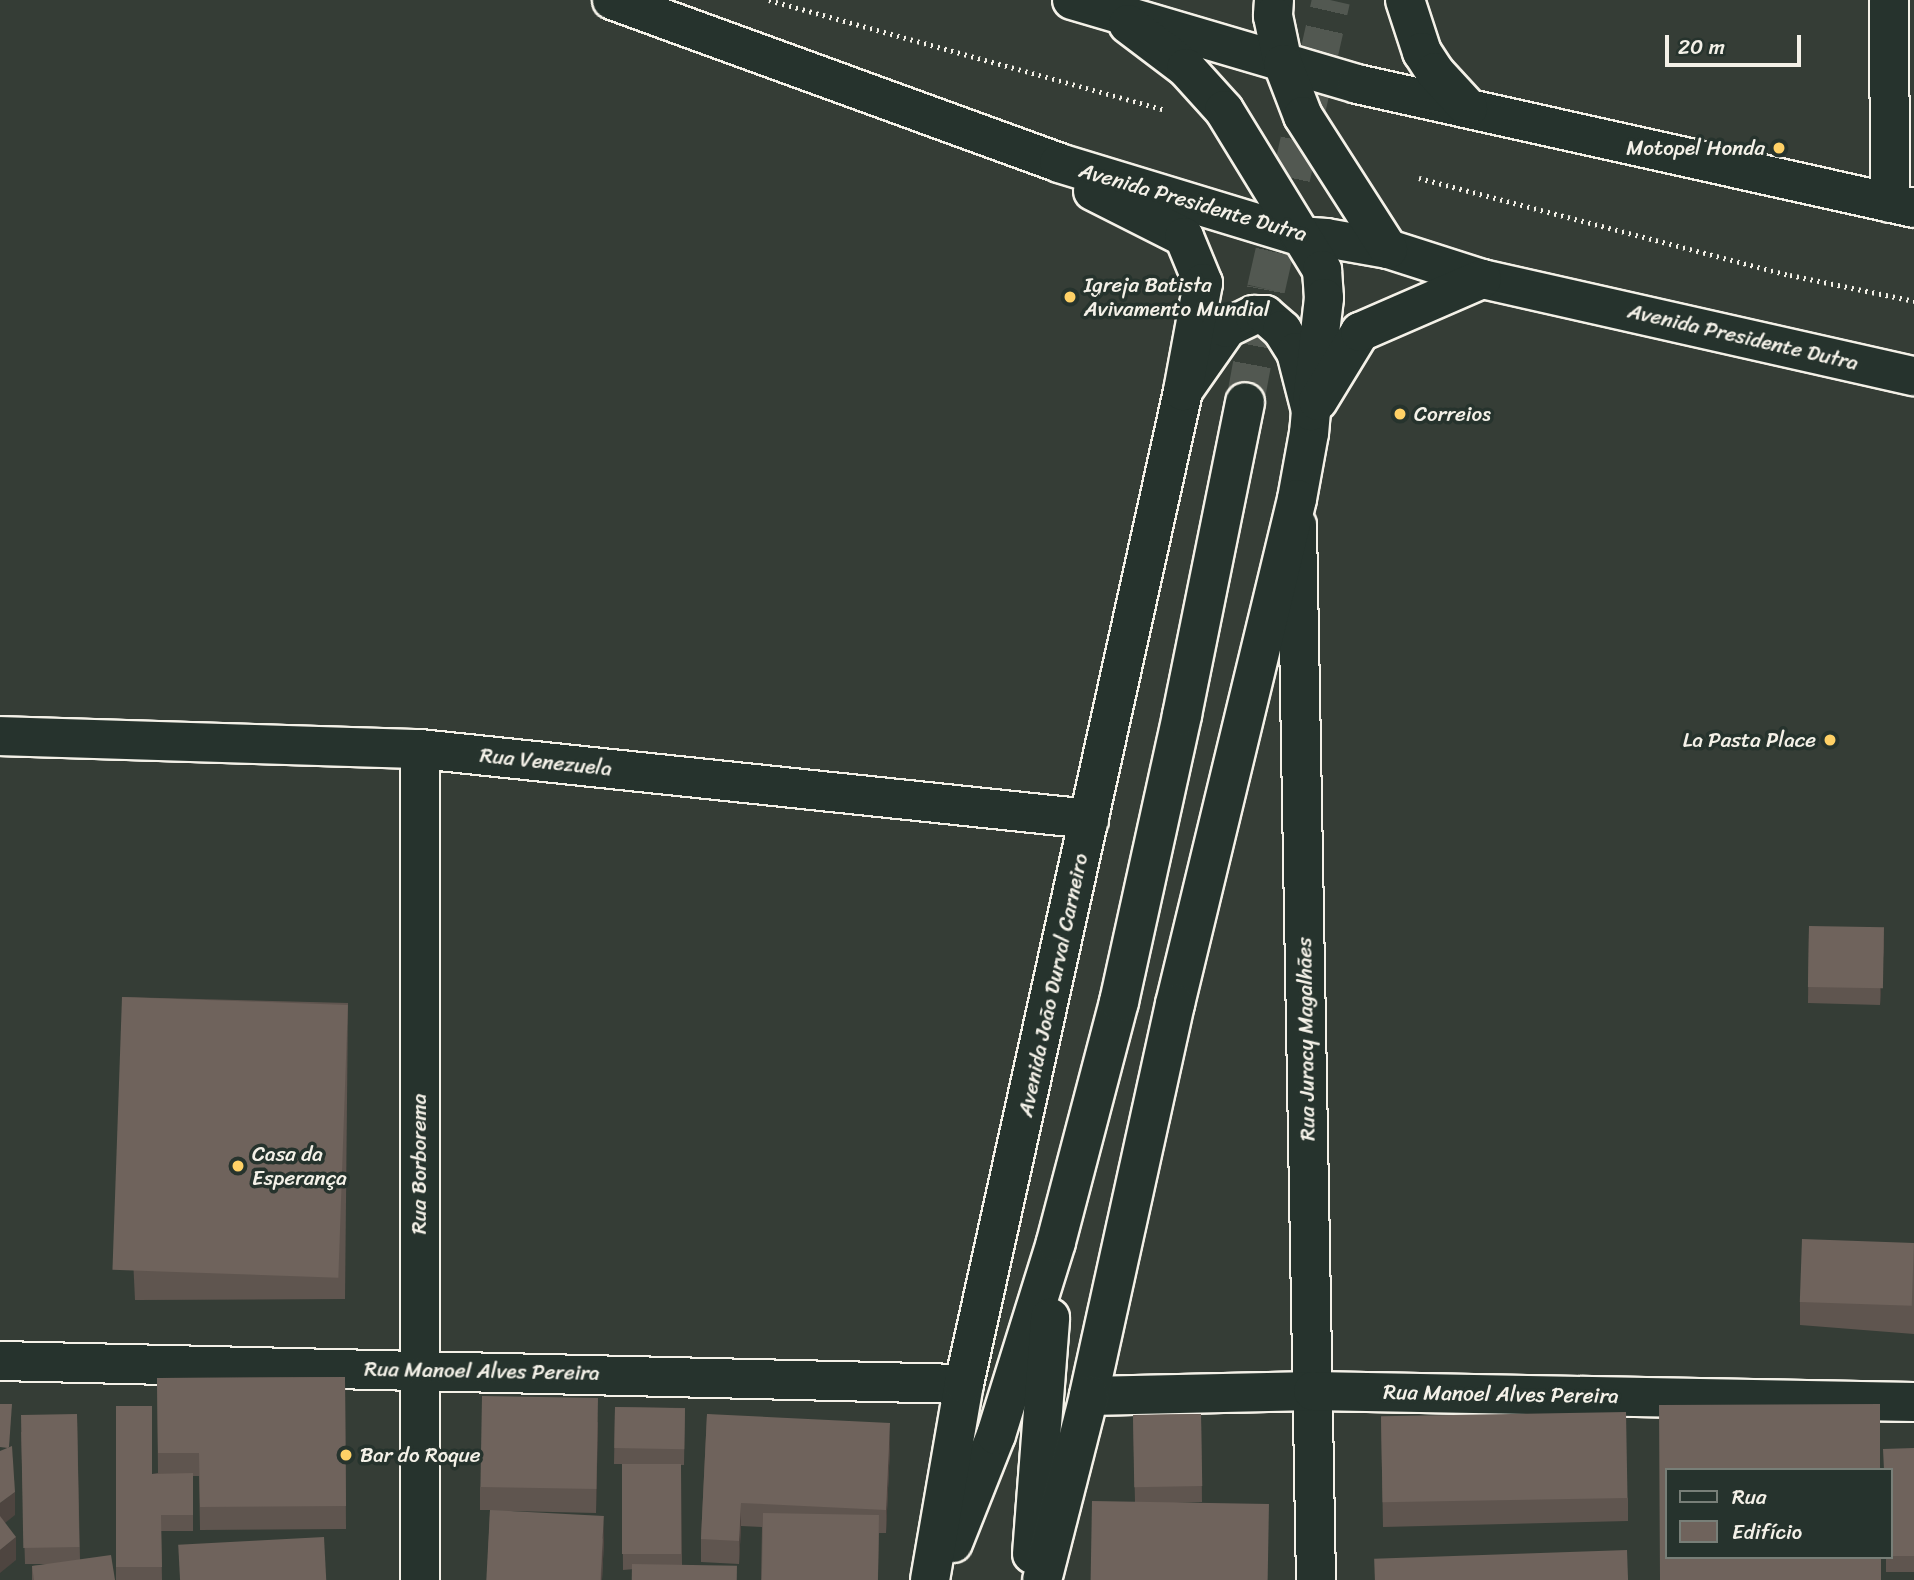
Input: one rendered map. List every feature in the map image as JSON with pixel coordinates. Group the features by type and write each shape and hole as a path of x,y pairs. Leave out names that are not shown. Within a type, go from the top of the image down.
{"main road":[{"name":"Avenida Presidente Dutra","path":"612,0 1059,163 1298,236 1326,237 1388,250 1482,279 1914,376"},
{"path":"1072,0 1357,84 1902,206 1889,0"},
{"path":"1128,15 1187,0"},
{"path":"1274,0 1273,16 1283,64 1303,116 1388,250"},
{"path":"1405,0 1422,52 1435,72 1468,108"},
{"path":"1042,1580 1089,1396 1175,1004 1297,499 1311,411 1324,298 1322,270 1298,236 1224,110 1186,68 1128,15"},
{"name":"Avenida João Durval Carneiro","path":"930,1580 964,1384 1183,391 1203,283 1184,237 1101,197 1059,163"},
{"path":"1311,411 1360,332 1482,279"},
{"path":"1183,391 1227,328 1254,315 1265,315 1282,330 1296,352 1311,411"},
{"path":"936,1580 996,1435 1056,1242 1119,1002 1182,715 1245,402"},
{"name":"Rua Juracy Magalhães","path":"1297,499 1316,1580"},
{"name":"Rua Venezuela","path":"0,736 420,749 1089,819"},
{"name":"Rua Borborema","path":"419,1580 420,749"},
{"path":"1033,1580 1032,1534 1056,1242"},
{"name":"Rua Manoel Alves Pereira","path":"0,1361 964,1384"},
{"name":"Rua Manoel Alves Pereira","path":"1089,1396 1313,1391 1914,1402"}],"path":[{"path":"769,0 1170,111"},
{"path":"1419,178 1790,275 1914,301"}],"building":[{"path":"1809,926 1884,927 1883,988 1808,987"},
{"name":"Casa da Esperança","path":"122,997 348,1005 338,1278 112,1270"},
{"path":"1802,1239 1914,1243 1912,1306 1800,1302"},
{"path":"345,1377 346,1506 200,1507 199,1453 158,1453 157,1378"},
{"path":"482,1396 598,1398 596,1489 480,1487"},
{"path":"0,1404 12,1404 8,1448 0,1447"},
{"path":"1880,1404 1880,1468 1666,1468 1666,1559 1881,1559 1881,1580 1660,1580 1659,1405"},
{"path":"116,1406 152,1406 152,1474 193,1473 193,1515 161,1515 162,1567 116,1567"},
{"path":"615,1407 685,1408 684,1449 614,1448"},
{"path":"1626,1412 1628,1498 1383,1502 1381,1416"},
{"path":"77,1414 79,1547 23,1548 21,1415"},
{"path":"707,1414 890,1423 886,1510 741,1503 739,1541 701,1539"},
{"path":"1201,1414 1202,1486 1134,1487 1133,1415"},
{"path":"12,1446 15,1492 0,1503 0,1451"},
{"path":"1914,1448 1914,1556 1893,1556 1893,1468 1884,1468 1883,1449"},
{"path":"622,1464 681,1464 681,1554 622,1554"},
{"path":"1092,1501 1269,1504 1268,1580 1091,1580"},
{"path":"490,1510 604,1516 600,1580 486,1580"},
{"path":"763,1513 879,1515 878,1580 762,1580"},
{"path":"0,1516 16,1537 0,1550"},
{"path":"324,1537 326,1580 180,1580 178,1545"},
{"path":"1627,1550 1628,1580 1375,1580 1374,1559"},
{"path":"111,1555 115,1580 34,1580 32,1566"},
{"path":"632,1564 737,1566 737,1580 632,1580"}],"tunnel":[{"path":"1245,402 1266,289 1331,0"}],"place":[{"name":"Motopel Honda","path":"1779,148"},
{"name":"Igreja Batista Avivamento Mundial","path":"1070,297"},
{"name":"Correios","path":"1400,414"},
{"name":"La Pasta Place","path":"1830,740"},
{"name":"Casa da Esperança","path":"238,1166"},
{"name":"Bar do Roque","path":"346,1455"}]}
